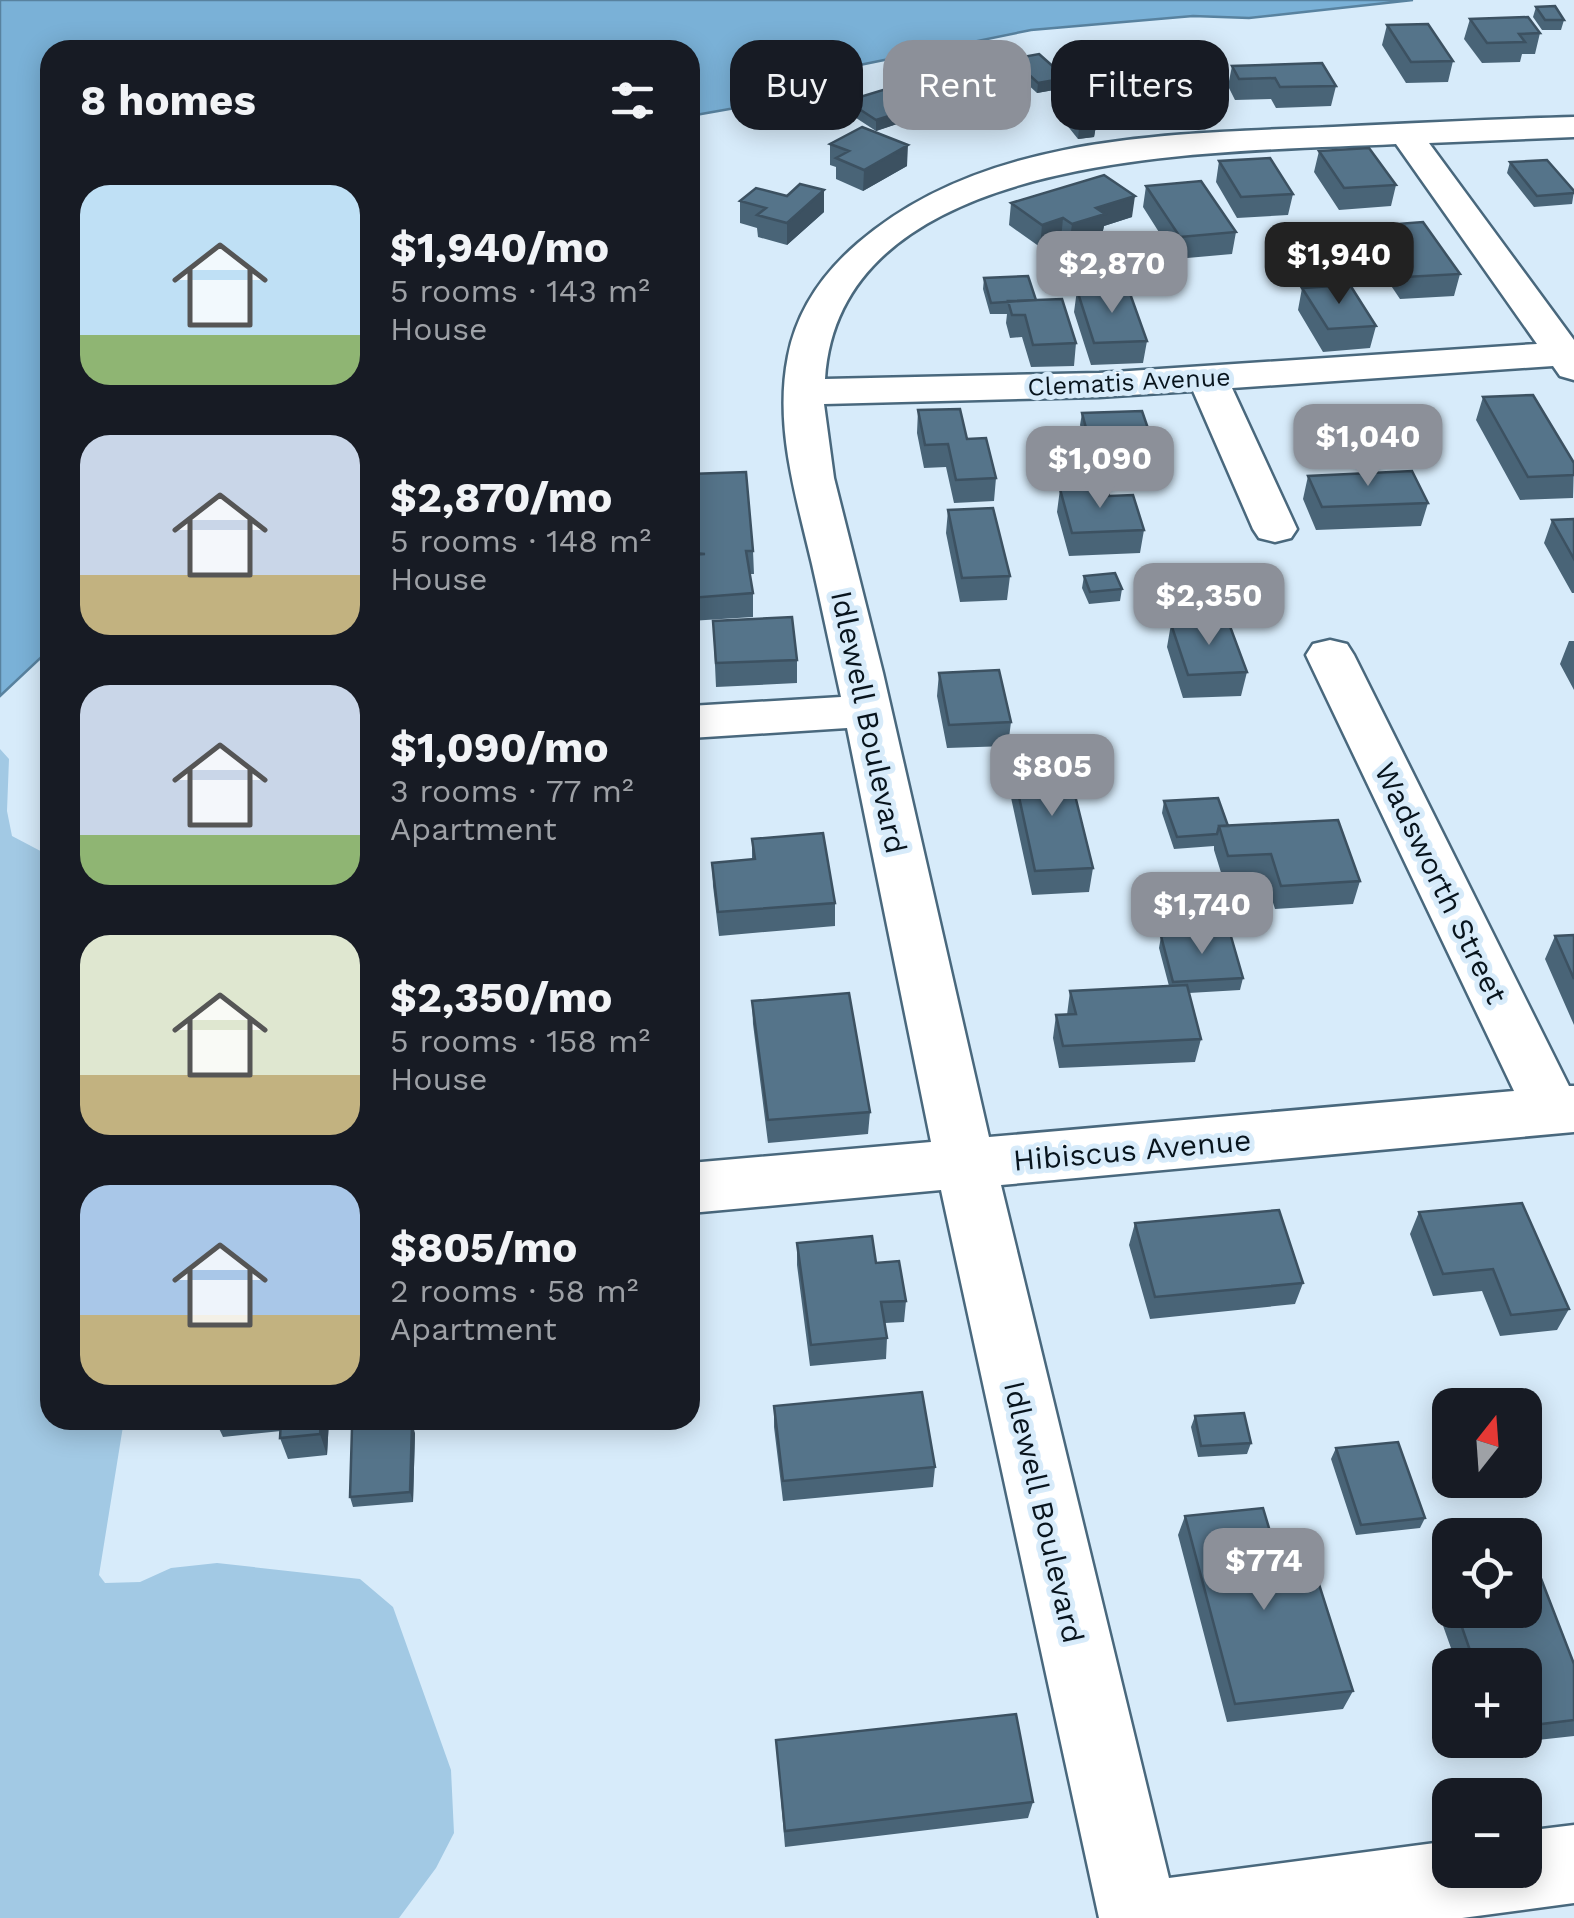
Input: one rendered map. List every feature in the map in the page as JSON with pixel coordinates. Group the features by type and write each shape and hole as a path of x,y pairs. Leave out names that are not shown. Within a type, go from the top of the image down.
{"street":[{"name":"Idlewell Boulevard","path":"1139,1918 964,1165 868,711 810,460 804,392 812,330 840,280 884,238 954,197 1028,171 1146,149 1574,127"},
{"path":"1406,134 1571,358"},
{"name":"Clematis Avenue","path":"804,392 1064,386 1571,358"},
{"path":"1208,378 1274,529"},
{"name":"Wadsworth Street","path":"1330,655 1563,1110"},
{"path":"700,721 868,711"},
{"name":"Hibiscus Avenue","path":"700,1187 1563,1110"},
{"path":"1164,1918 1574,1864"}],"shaded area":[{"path":"0,0 1413,0 1249,18 1193,16 1031,30 982,40 883,40 883,60 863,64 863,40 730,40 730,109 700,114 700,40 40,40 40,658 0,696"},
{"path":"0,749 9,759 7,811 12,836 40,851 40,1430 122,1430 99,1575 105,1583 140,1582 171,1568 217,1563 360,1579 393,1607 451,1770 454,1833 436,1868 399,1918 0,1918"}],"building":[{"path":"1555,6 1564,20 1545,20 1536,7"},
{"path":"1528,17 1540,33 1519,34 1525,42 1487,43 1470,19"},
{"path":"1428,24 1453,61 1411,62 1387,25"},
{"path":"1039,54 1051,65 1051,81 1038,83 1031,77 1031,55"},
{"path":"1322,63 1336,86 1280,87 1275,78 1239,79 1232,66"},
{"path":"883,90 883,118 876,120 863,111 863,96"},
{"path":"863,127 908,145 864,170 836,158 849,151 830,144"},
{"path":"1369,148 1396,185 1344,188 1319,151"},
{"path":"1270,158 1293,194 1241,197 1219,161"},
{"path":"1547,160 1574,193 1537,196 1510,162"},
{"path":"1104,175 1135,196 1096,208 1105,214 1072,224 1063,218 1042,225 1011,203"},
{"path":"1201,181 1236,232 1180,237 1146,186"},
{"path":"800,184 824,190 787,223 757,215 766,208 740,201 756,188 787,196"},
{"path":"1423,222 1460,274 1405,277 1370,226"},
{"path":"1067,262 1074,280 1047,282 1041,263"},
{"path":"1028,276 1036,300 991,303 984,278"},
{"path":"1350,285 1376,326 1328,329 1302,288"},
{"path":"1128,288 1147,341 1094,343 1077,290"},
{"path":"1062,299 1076,343 1033,345 1025,315 1012,315 1008,301"},
{"path":"1533,395 1574,463 1574,475 1528,477 1483,397"},
{"path":"960,409 967,439 986,438 996,478 956,480 948,444 925,445 918,410"},
{"path":"1142,411 1152,440 1090,443 1082,413"},
{"path":"1412,471 1428,503 1322,507 1308,476"},
{"path":"746,472 753,551 746,551 753,593 700,597 700,554 705,554 700,554 700,474"},
{"path":"1107,487 1109,496 1133,495 1144,530 1072,533 1060,489"},
{"path":"993,508 1010,576 962,578 948,510"},
{"path":"1574,519 1574,559 1552,520"},
{"path":"1115,573 1122,589 1090,592 1084,576"},
{"path":"792,617 797,660 716,663 713,621"},
{"path":"1228,621 1247,672 1188,675 1171,624"},
{"path":"999,670 1011,722 949,725 939,673"},
{"path":"1068,767 1093,868 1035,871 1013,769"},
{"path":"1218,798 1228,826 1219,826 1217,834 1177,837 1164,801"},
{"path":"1338,820 1360,881 1281,886 1271,854 1228,856 1219,826"},
{"path":"823,833 835,903 718,912 712,863 755,859 752,839"},
{"path":"1230,933 1243,978 1173,982 1161,936"},
{"path":"1574,935 1574,979 1555,936"},
{"path":"1187,985 1201,1039 1063,1046 1056,1015 1076,1014 1070,991"},
{"path":"849,993 870,1112 768,1120 752,1001"},
{"path":"1522,1203 1569,1309 1511,1315 1493,1269 1443,1274 1419,1212"},
{"path":"1279,1210 1303,1283 1155,1297 1135,1223"},
{"path":"872,1236 876,1263 899,1261 906,1301 881,1302 887,1338 811,1345 797,1243"},
{"path":"922,1392 935,1467 783,1481 774,1406"},
{"path":"1244,1413 1251,1443 1201,1446 1195,1416"},
{"path":"280,1430 320,1430 320,1434 280,1438"},
{"path":"352,1430 412,1430 410,1492 350,1497"},
{"path":"1398,1442 1425,1518 1361,1525 1336,1448"},
{"path":"1263,1508 1286,1585 1318,1581 1353,1691 1235,1704 1185,1516"},
{"path":"1542,1581 1574,1664 1574,1720 1542,1724 1542,1648 1469,1648 1462,1628 1542,1628"},
{"path":"1016,1714 1033,1802 785,1831 776,1740"}]}
